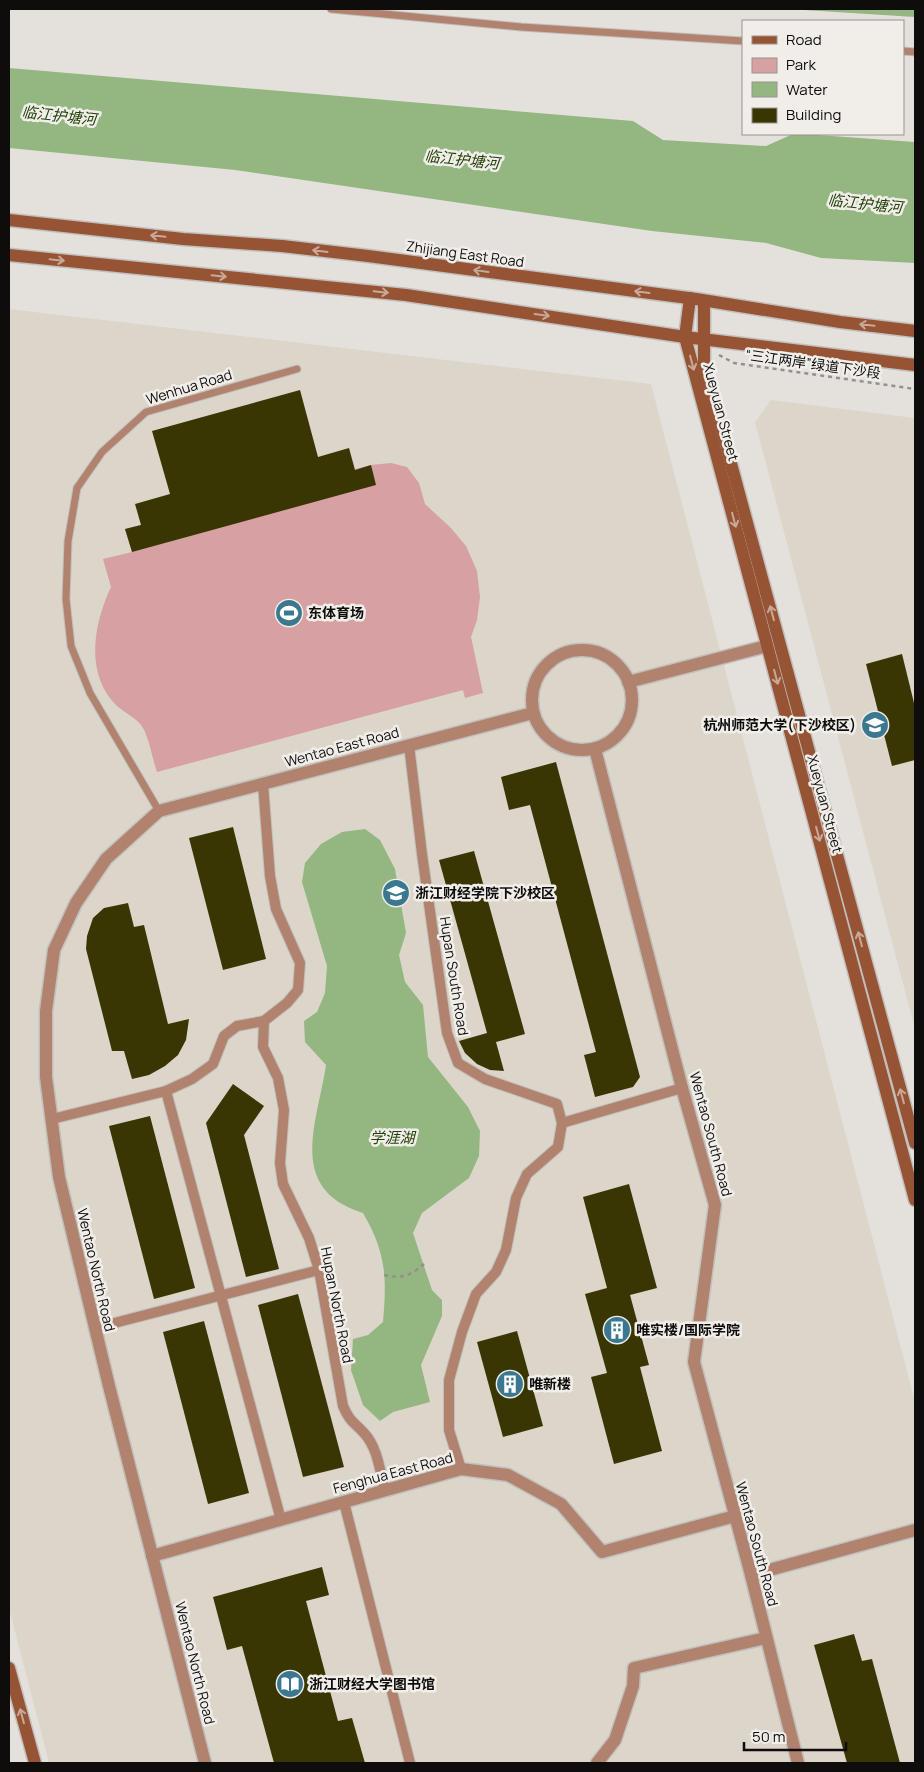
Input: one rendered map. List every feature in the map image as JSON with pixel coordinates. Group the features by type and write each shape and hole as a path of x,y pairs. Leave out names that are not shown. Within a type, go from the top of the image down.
{"main road":[{"name":"Zhijiang East Road","path":"9,220 183,239 282,246 690,298 840,322 915,331"},
{"path":"9,255 406,295 685,337 703,343 915,365"},
{"name":"Xueyuan Street","path":"690,298 685,337 915,1200"},
{"path":"704,300 704,364 915,1143"},
{"path":"9,1668 35,1763"}],"street":[{"path":"628,682 767,646"},
{"path":"574,650 591,650 607,656 620,667 628,682 632,698 630,715 622,730 610,742 595,749 579,750 564,747 550,739 539,727 533,713 532,696 536,680 545,665 558,655 574,650"},
{"name":"Wentao East Road","path":"159,811 533,713"},
{"name":"Hupan South Road","path":"409,745 447,1033 458,1063 484,1079 557,1104 562,1123"},
{"name":"Wentao South Road","path":"595,749 682,1088 715,1205 694,1362 751,1574 798,1763"},
{"path":"52,1119 166,1091 192,1079 213,1064 224,1036 237,1026 264,1021 287,1003 298,990 300,963 276,909 270,876 263,784"},
{"name":"Wentao North Road","path":"159,811 106,860 76,903 54,950 46,1012 46,1077 59,1177 95,1328 205,1763"},
{"name":"Hupan North Road","path":"264,1021 263,1048 278,1078 284,1110 280,1163 283,1184 309,1238 319,1270 343,1406 350,1422 364,1433 375,1452 385,1491"},
{"path":"462,1470 449,1430 449,1380 462,1332 476,1294 496,1272 506,1250 516,1198 527,1174 558,1147 562,1123 682,1088"},
{"path":"166,1091 281,1520"},
{"path":"95,1328 319,1270"},
{"name":"Fenghua East Road","path":"152,1556 462,1470 508,1475 562,1504 602,1552 735,1516"},
{"path":"344,1502 410,1763"},
{"path":"751,1574 915,1530"},
{"path":"597,1763 614,1740 633,1686 634,1668 766,1638"}],"lane":[{"path":"332,9 521,27 742,41"},
{"name":"Wenhua Road","path":"159,811 90,693 71,646 66,599 68,541 77,488 102,452 146,412 297,369"}],"path":[{"name":"“三江两岸”绿道下沙段","path":"703,343 734,363 915,389"},
{"path":"384,1275 399,1278 410,1276 424,1264"}],"shaded area":[{"name":"浙江财经学院下沙校区","path":"9,309 651,384 915,1402 915,1763 49,1763 9,1608"},
{"name":"杭州师范大学(下沙校区)","path":"771,400 915,418 915,1029 755,422"}],"green space":[{"name":"东体育场","path":"391,463 407,467 419,483 425,504 451,528 466,546 477,571 480,597 477,620 471,637 483,693 465,698 463,690 157,772 141,724 114,703 105,690 96,662 95,646 100,616 111,587 103,559 132,552 125,529 371,465"}],"water":[{"path":"788,9 915,9 915,17"},
{"name":"临江护塘河","path":"9,68 633,121 663,140 766,146 791,135 818,135 915,142 915,263 821,258 766,243 652,231 235,170 9,148"},
{"name":"学涯湖","path":"365,829 380,840 395,869 406,933 399,955 405,982 423,1005 428,1057 468,1107 480,1131 479,1156 469,1178 422,1213 413,1233 432,1290 442,1300 442,1316 421,1365 430,1402 393,1412 380,1421 363,1405 351,1370 353,1339 368,1335 383,1322 385,1291 383,1265 371,1227 363,1213 339,1202 323,1188 315,1170 312,1151 314,1130 326,1065 305,1042 304,1021 317,1012 325,993 327,966 302,882 305,863 321,844 342,832"}],"building":[{"path":"300,390 318,457 349,448 355,470 371,465 376,485 132,552 125,529 141,525 135,504 170,494 152,431"},
{"path":"902,654 915,707 915,760 892,766 866,664"},
{"path":"556,762 640,1077 633,1087 595,1097 584,1055 596,1052 530,805 509,810 501,777"},
{"path":"233,827 266,959 223,970 189,838"},
{"path":"474,851 525,1034 496,1042 504,1071 490,1070 477,1064 465,1053 459,1041 487,1033 439,860"},
{"path":"128,903 134,927 144,925 168,1024 189,1019 186,1040 178,1055 165,1066 149,1075 132,1079 124,1051 112,1051 86,949 87,936 93,918 104,908"},
{"path":"233,1084 264,1106 244,1135 279,1269 246,1277 206,1123"},
{"path":"150,1116 195,1288 154,1299 109,1126"},
{"name":"唯实楼/国际学院","path":"629,1184 657,1288 630,1295 649,1365 640,1367 662,1451 614,1464 591,1377 607,1373 585,1294 607,1288 583,1197"},
{"path":"298,1294 344,1467 303,1477 258,1305"},
{"path":"204,1321 249,1493 208,1504 163,1332"},
{"name":"唯新楼","path":"517,1331 543,1426 503,1437 477,1342"},
{"name":"浙江财经大学图书馆","path":"322,1567 329,1595 306,1601 338,1721 352,1718 365,1763 274,1763 242,1646 227,1650 213,1597"},
{"path":"854,1634 862,1661 872,1659 900,1763 847,1763 814,1645"}],"place":[{"name":"东体育场","path":"289,613"},
{"name":"杭州师范大学(下沙校区)","path":"875,725"},
{"name":"浙江财经学院下沙校区","path":"396,893"},
{"name":"唯实楼/国际学院","path":"617,1330"},
{"name":"唯新楼","path":"510,1384"},
{"name":"浙江财经大学图书馆","path":"290,1684"}]}
